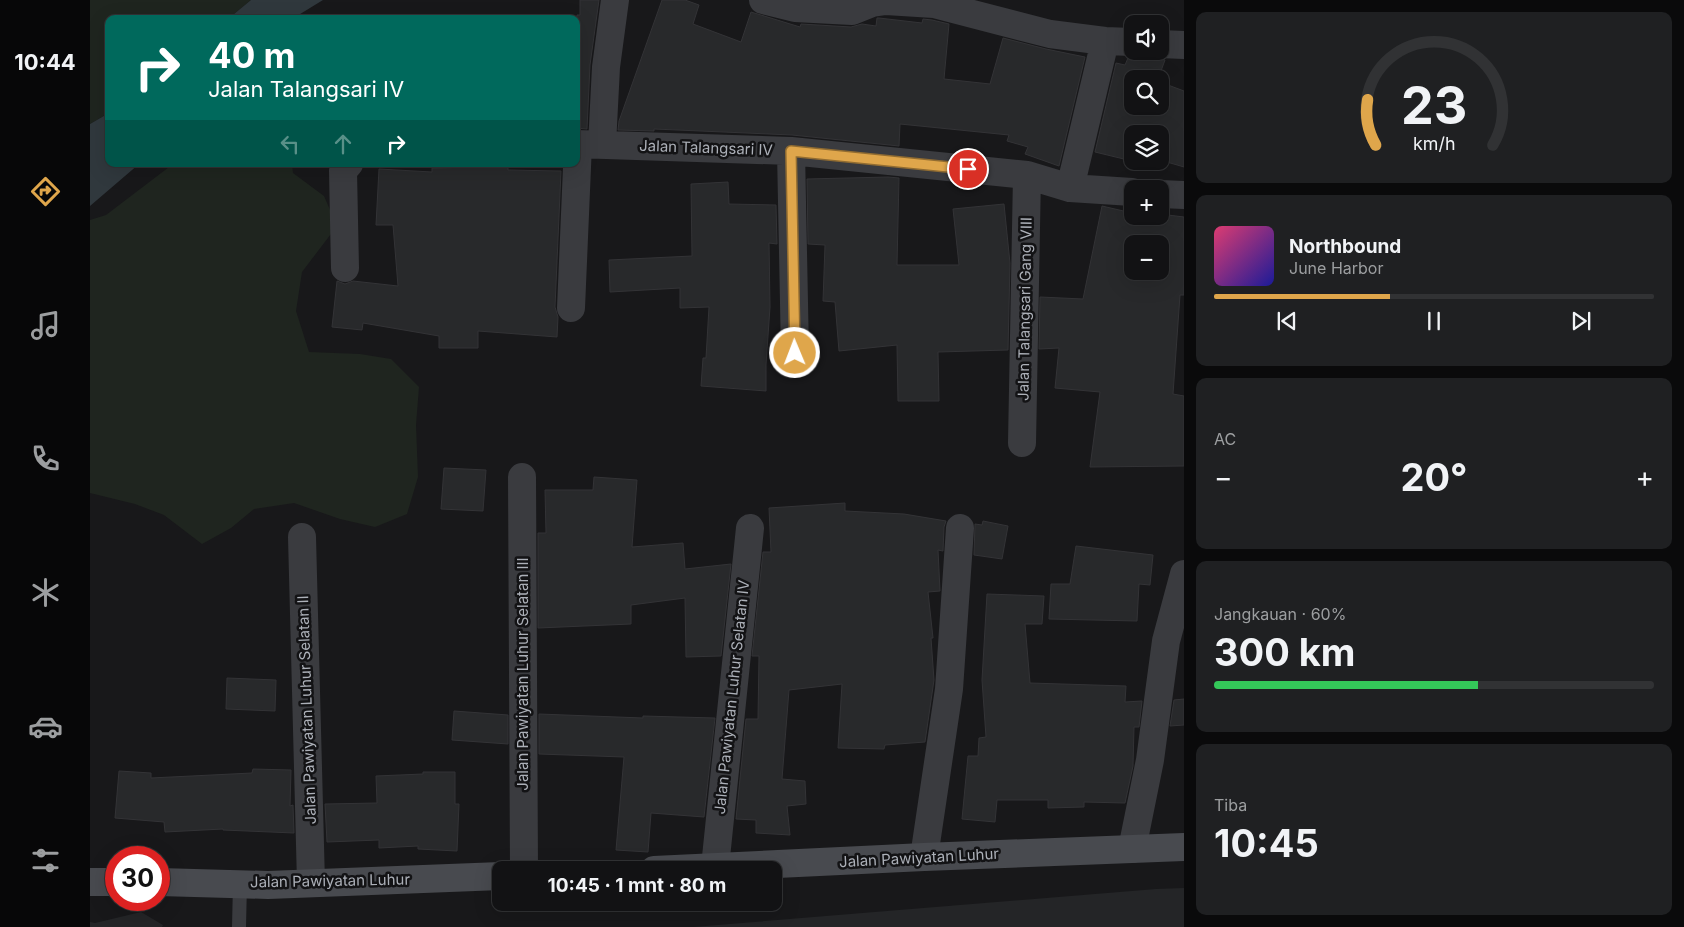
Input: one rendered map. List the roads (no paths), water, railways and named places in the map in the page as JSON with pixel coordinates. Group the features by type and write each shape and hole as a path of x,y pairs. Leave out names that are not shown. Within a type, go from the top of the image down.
{"main road":[{"name":"Jalan Pawiyatan Luhur","path":"782,864 1184,847"},
{"name":"Jalan Pawiyatan Luhur","path":"170,882 268,885 492,876"},
{"path":"90,882 105,882"}],"street":[{"path":"571,308 586,144 606,67 615,0"},
{"path":"763,0 795,8 852,11 872,3 886,1 934,4 1050,34 1124,42"},
{"path":"1070,188 1105,41"},
{"path":"1169,44 1184,45"},
{"name":"Jalan Talangsari IV","path":"586,144 791,151 1027,175 1070,188 1124,191"},
{"path":"791,151 795,353"},
{"path":"344,268 346,168"},
{"name":"Jalan Talangsari Gang VIII","path":"1022,443 1027,175"},
{"path":"1169,194 1184,195"},
{"name":"Jalan Pawiyatan Luhur Selatan III","path":"522,477 524,861"},
{"name":"Jalan Pawiyatan Luhur Selatan IV","path":"716,861 750,528"},
{"path":"924,857 949,690 960,528"},
{"name":"Jalan Pawiyatan Luhur Selatan II","path":"302,537 311,883"},
{"path":"1132,849 1150,760 1166,641 1184,574"}],"lane":[{"path":"239,927 240,883"}]}
